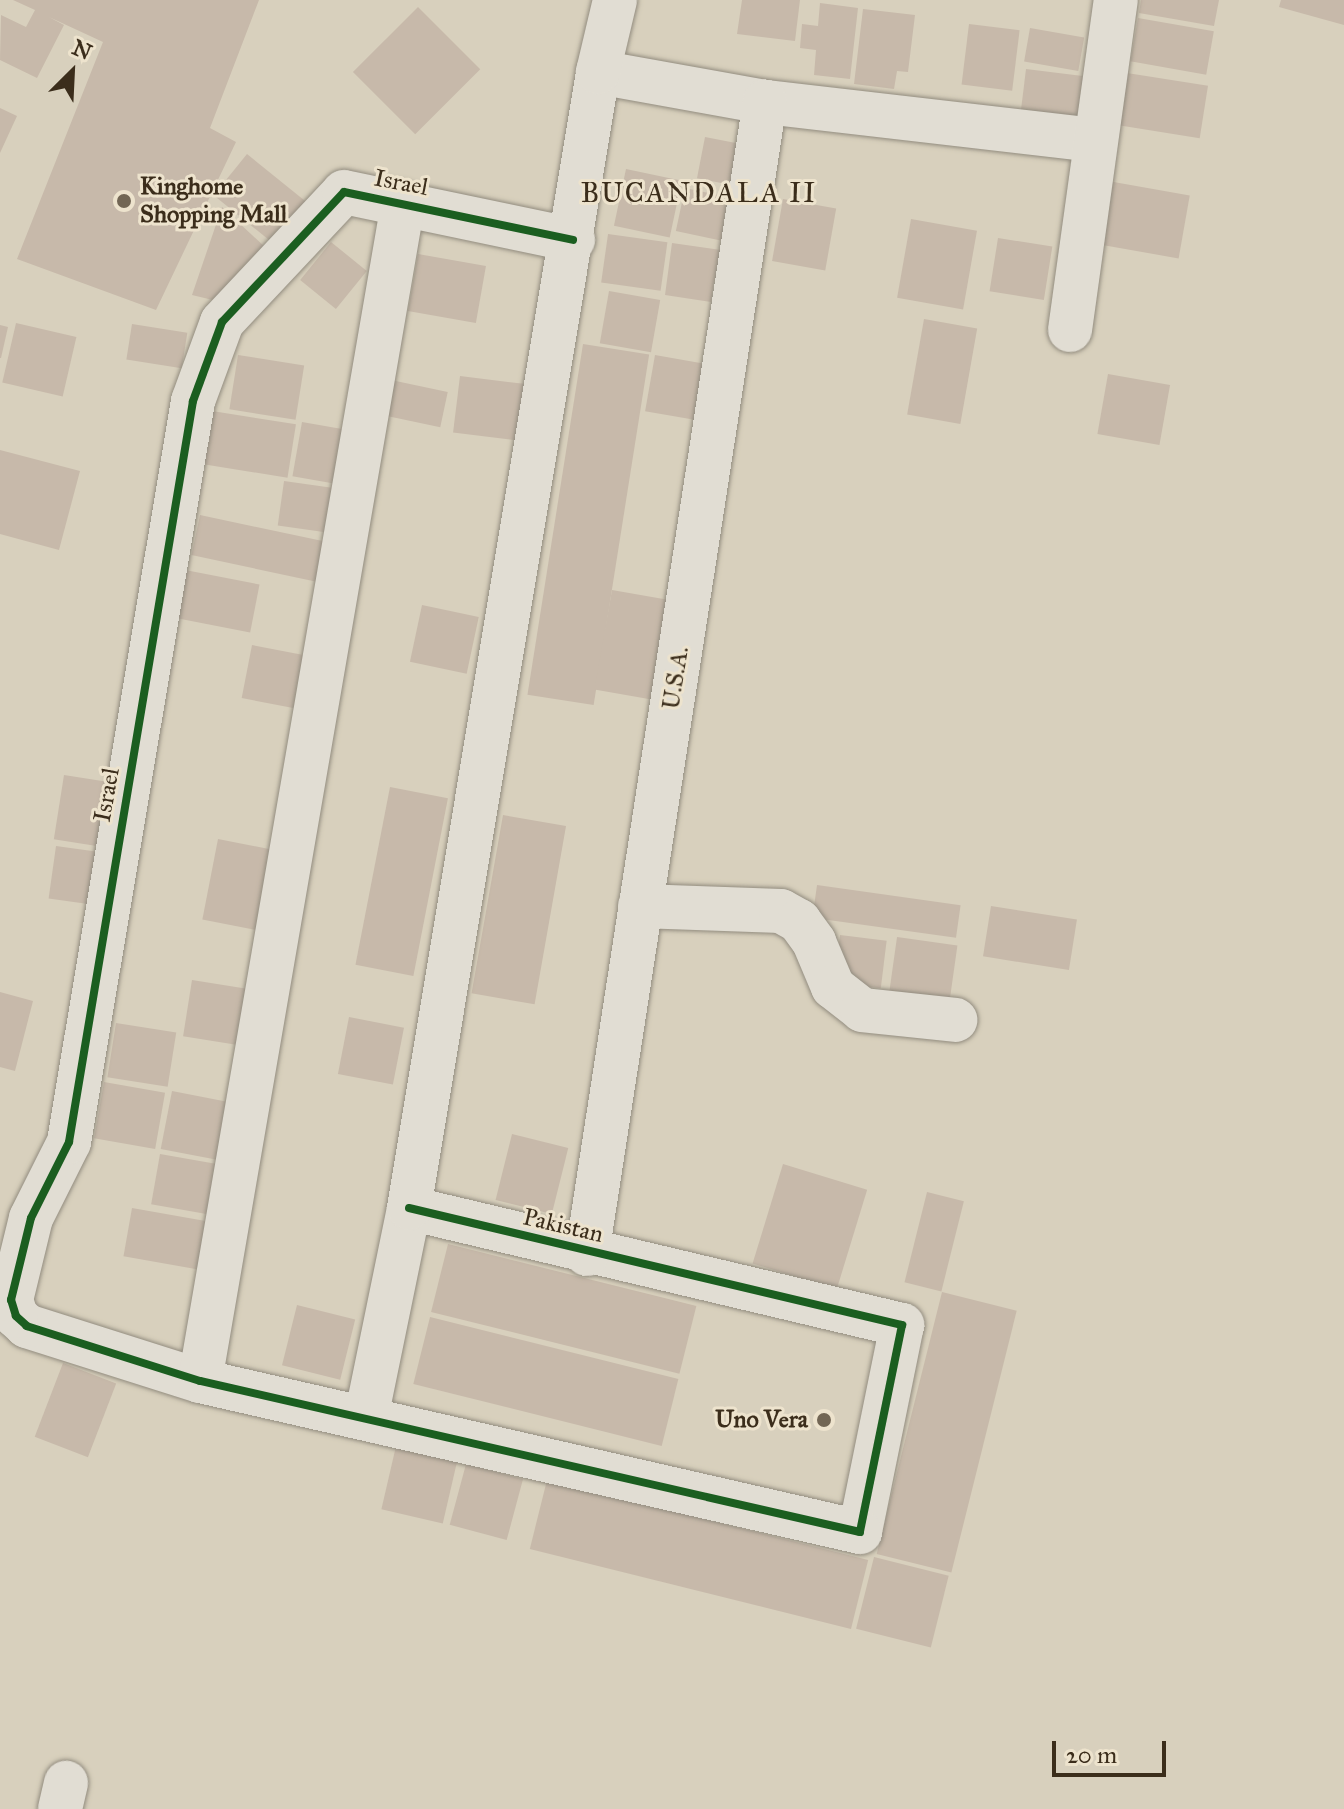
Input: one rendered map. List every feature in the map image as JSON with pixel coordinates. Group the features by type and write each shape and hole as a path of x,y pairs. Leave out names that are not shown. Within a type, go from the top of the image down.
{"street":[{"path":"366,1418 409,1208 573,240 598,72 615,0"},
{"path":"1070,330 1093,140 1116,0"},
{"path":"598,72 765,102 1093,140"},
{"name":"U.S.A.","path":"587,1254 765,102"},
{"name":"Israel","path":"366,1418 200,1381 27,1326 16,1316 11,1300 31,1218 69,1142 193,401 222,322 344,192 573,240"},
{"path":"200,1381 403,203"},
{"path":"640,906 781,911 799,921 814,942 833,987 862,1010 955,1020"},
{"name":"Pakistan","path":"366,1418 860,1532 902,1325 710,1279 587,1254 409,1208"}],"building":[{"name":"Kinghome Shopping Mall","path":"13,0 259,0 210,128 236,142 156,310 17,259 103,42 49,17 64,25 37,78 0,60 1,15 26,27 35,10"},
{"path":"742,0 800,0 795,41 737,34"},
{"path":"1141,0 1219,0 1214,26 1139,13"},
{"path":"1281,0 1344,0 1344,25 1279,7"},
{"path":"820,3 858,8 850,79 814,75 816,50 800,48 802,24 818,26"},
{"path":"418,7 480,69 415,134 353,72"},
{"path":"863,9 915,15 908,72 897,71 894,89 854,84"},
{"path":"1138,18 1214,31 1206,75 1130,61"},
{"path":"969,24 1020,30 1012,91 962,85"},
{"path":"1030,28 1084,38 1078,71 1024,61"},
{"path":"1026,69 1087,76 1081,118 1021,111"},
{"path":"1127,73 1208,86 1200,138 1119,125"},
{"path":"0,108 17,116 0,153"},
{"path":"705,137 751,146 743,187 697,178"},
{"path":"247,154 312,207 279,248 214,195"},
{"path":"626,169 682,181 670,238 614,226"},
{"path":"1108,181 1190,195 1179,258 1097,244"},
{"path":"685,188 743,200 734,243 676,231"},
{"path":"783,199 836,208 825,270 772,261"},
{"path":"222,207 265,247 221,302 192,295"},
{"path":"911,219 977,231 963,309 897,298"},
{"path":"608,234 667,242 661,291 601,283"},
{"path":"998,238 1052,247 1044,300 990,291"},
{"path":"331,242 367,271 336,309 300,280"},
{"path":"672,243 728,251 724,283 714,281 711,302 665,295"},
{"path":"418,254 486,266 476,323 408,311"},
{"path":"609,291 660,300 651,352 600,343"},
{"path":"924,319 977,328 960,424 907,415"},
{"path":"16,323 76,337 63,396 2,382"},
{"path":"132,324 187,333 182,368 126,360"},
{"path":"0,325 8,327 1,358 0,358"},
{"path":"583,344 649,354 594,705 527,695"},
{"path":"238,355 304,365 296,420 229,409"},
{"path":"655,355 710,365 700,421 645,411"},
{"path":"1108,374 1170,385 1159,445 1097,434"},
{"path":"460,376 524,384 517,440 453,433"},
{"path":"391,380 448,392 440,427 384,415"},
{"path":"212,411 296,424 288,478 204,464"},
{"path":"302,422 346,430 337,484 292,476"},
{"path":"0,450 80,471 59,550 0,534"},
{"path":"284,481 334,488 327,533 278,526"},
{"path":"200,515 332,543 324,583 191,555"},
{"path":"180,569 260,584 250,633 171,617"},
{"path":"612,590 669,600 652,700 594,689"},
{"path":"422,605 479,617 467,674 410,662"},
{"path":"252,645 310,656 300,709 242,698"},
{"path":"64,775 116,783 106,847 54,839"},
{"path":"390,787 448,798 413,976 355,965"},
{"path":"503,815 566,826 535,1004 472,993"},
{"path":"218,839 274,850 258,930 202,919"},
{"path":"56,846 105,853 97,905 49,898"},
{"path":"817,885 961,905 956,938 812,918"},
{"path":"991,906 1077,920 1069,970 983,956"},
{"path":"840,935 887,941 881,988 834,983"},
{"path":"897,937 957,945 950,1001 889,992"},
{"path":"192,980 248,989 239,1045 183,1036"},
{"path":"0,992 33,1001 15,1071 0,1067"},
{"path":"349,1017 404,1028 393,1085 338,1074"},
{"path":"116,1023 176,1033 168,1087 107,1077"},
{"path":"104,1082 165,1093 155,1149 94,1138"},
{"path":"172,1091 231,1102 220,1160 161,1149"},
{"path":"512,1134 568,1148 552,1214 496,1200"},
{"path":"160,1154 221,1165 212,1215 151,1204"},
{"path":"783,1164 867,1190 837,1289 753,1263"},
{"path":"927,1192 964,1201 941,1291 905,1282"},
{"path":"132,1208 207,1221 198,1269 123,1256"},
{"path":"448,1244 696,1306 679,1374 431,1312"},
{"path":"942,1292 1017,1311 951,1573 877,1554"},
{"path":"297,1305 355,1320 340,1380 282,1365"},
{"path":"430,1317 678,1379 662,1446 413,1384"},
{"path":"63,1363 116,1383 88,1457 35,1437"},
{"path":"396,1446 457,1460 443,1524 381,1509"},
{"path":"466,1464 523,1479 507,1540 450,1525"},
{"path":"547,1480 868,1560 851,1629 530,1549"},
{"path":"874,1557 949,1576 931,1647 856,1629"}],"cycle path":[{"path":"409,1208 902,1325 860,1532 200,1381 27,1326 16,1316 11,1300 31,1218 69,1142 193,401 222,322 344,192 573,240"}],"place":[{"name":"Kinghome Shopping Mall","path":"124,201"},
{"name":"Uno Vera","path":"824,1420"}],"district":[{"name":"BUCANDALA II","path":"699,193"}]}
